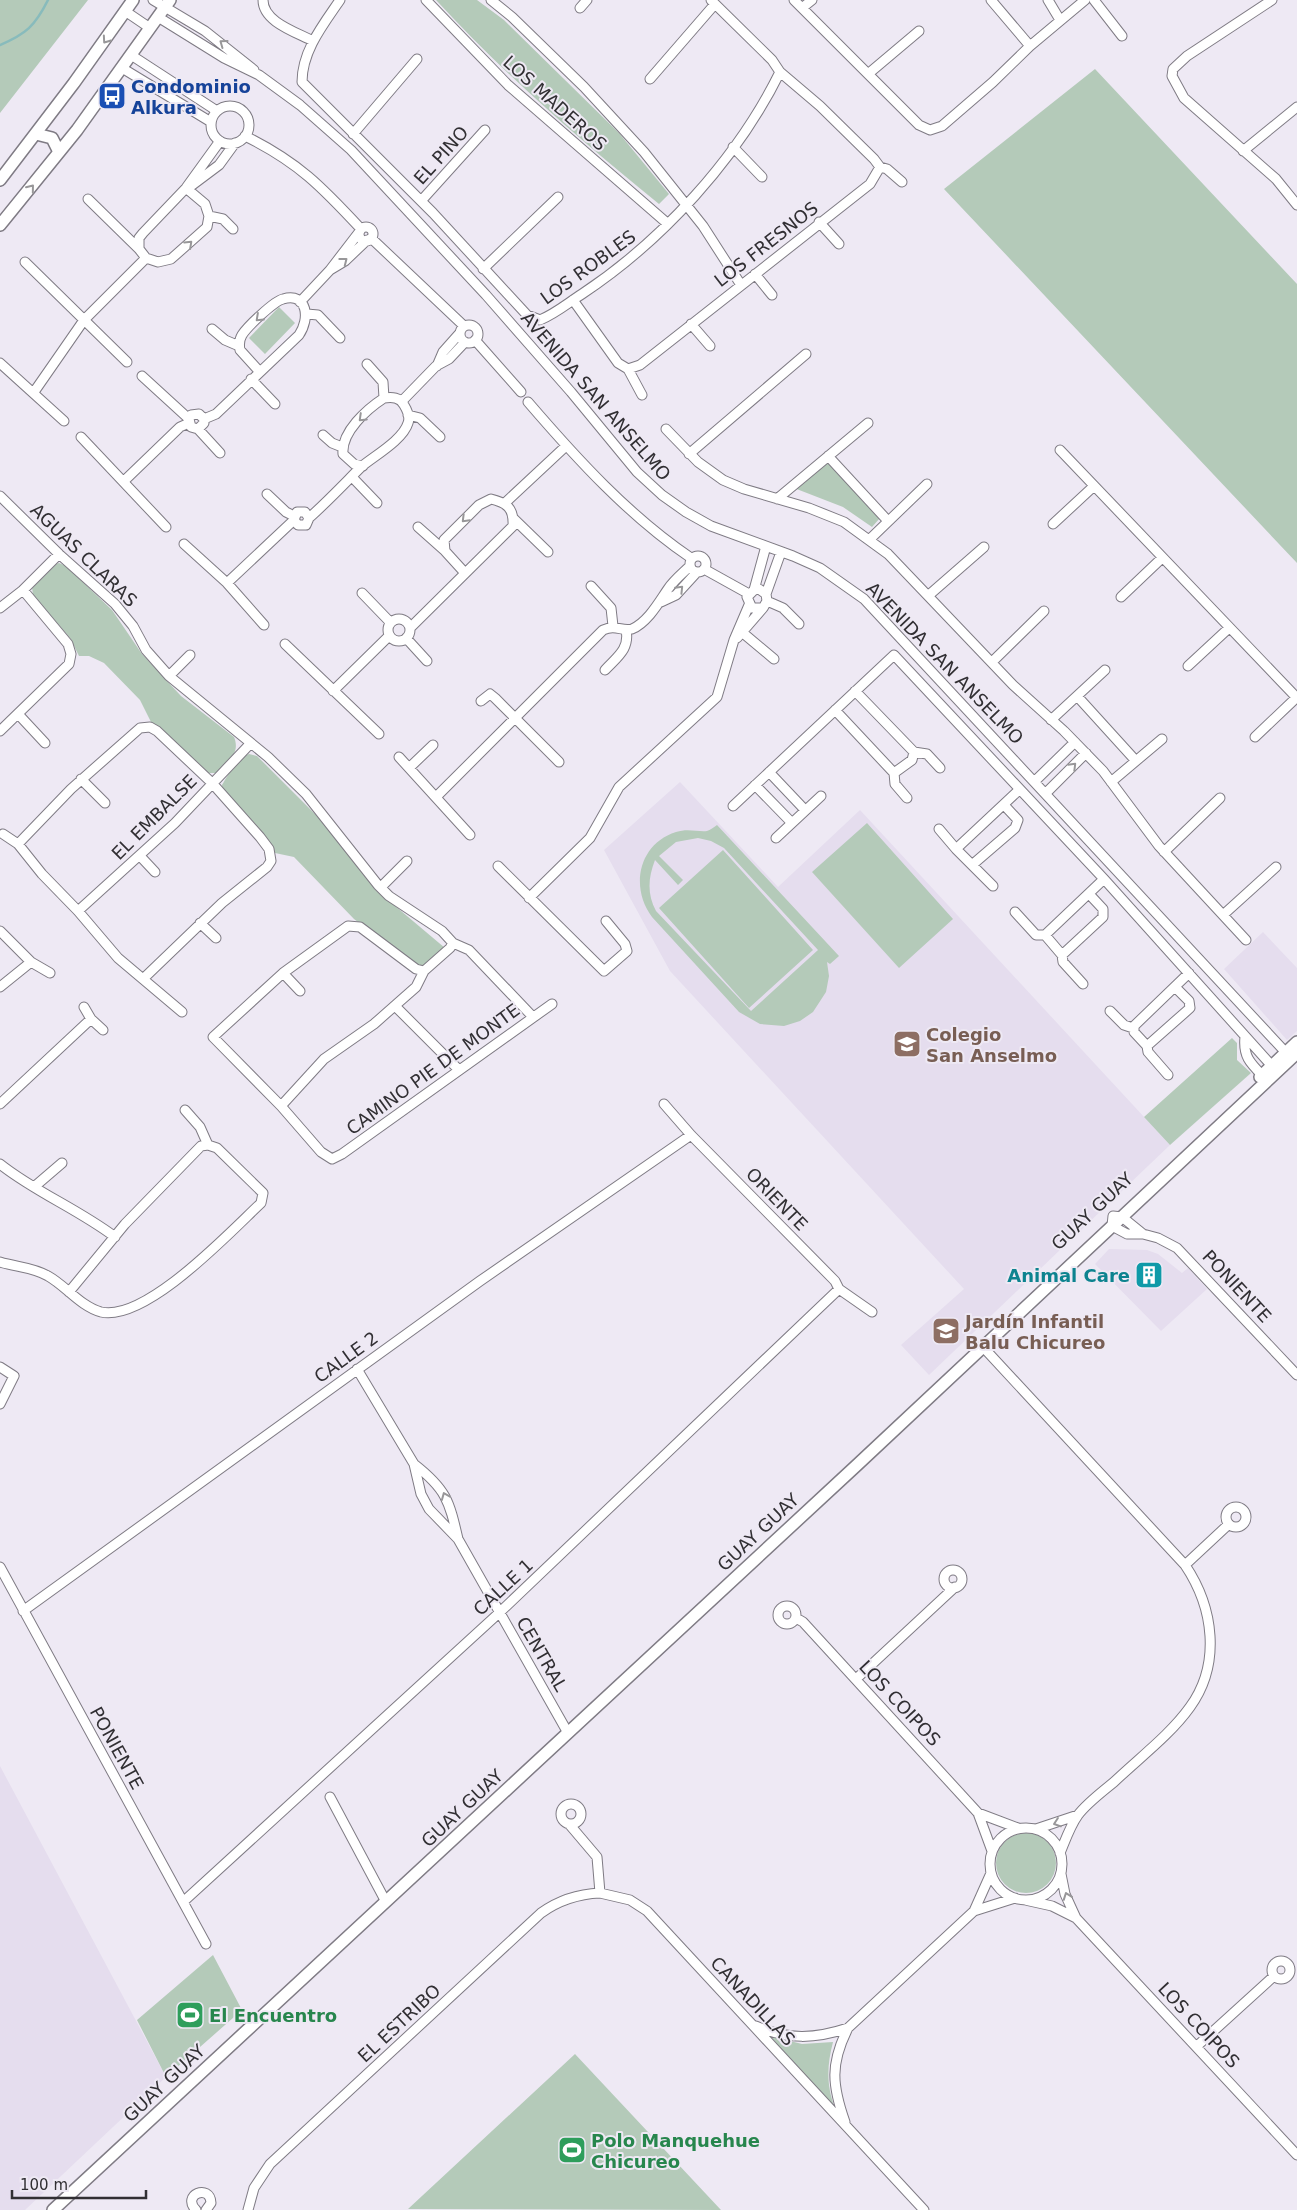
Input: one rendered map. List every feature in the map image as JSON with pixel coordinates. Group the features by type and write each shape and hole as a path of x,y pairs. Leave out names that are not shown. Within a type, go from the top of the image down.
{"street":[{"path":"0,180 36,134 133,0"},
{"name":"AVENIDA SAN ANSELMO","path":"153,0 224,58 259,75"},
{"path":"263,0 263,6 269,17 313,41"},
{"name":"LOS ROBLES","path":"340,0 313,41 302,69 302,82 421,201 527,316 533,319 540,320 546,317 613,273 668,224 734,147 772,89 780,72"},
{"name":"LOS MADEROS","path":"426,0 508,85 668,224"},
{"name":"LOS MADEROS","path":"491,0 512,17 584,87 644,152 702,226 741,285"},
{"path":"580,8 587,0"},
{"path":"794,0 919,125 926,129 942,126 993,82 1030,46 1085,0"},
{"path":"802,8 812,0"},
{"path":"991,0 1030,46"},
{"path":"1048,0 1060,20"},
{"path":"1094,0 1122,36"},
{"path":"1272,0 1187,56 1173,70 1172,76 1184,98 1276,179 1297,205"},
{"path":"650,79 713,2 772,60 780,72 820,106 880,167 887,169 902,182"},
{"path":"0,225 59,152 164,8"},
{"name":"AVENIDA SAN ANSELMO","path":"164,8 222,42 259,75 314,116 365,164 498,308 649,484 696,518 725,532 781,552 831,575 864,599 1291,1055"},
{"path":"126,11 150,28"},
{"path":"868,74 919,30"},
{"path":"131,55 217,111"},
{"path":"353,134 416,59"},
{"path":"122,68 211,122"},
{"path":"162,92 170,80"},
{"path":"186,188 219,165 235,143 245,136 248,131 248,119 240,109 228,106 217,111 211,122 213,133 220,141 235,143"},
{"path":"1243,151 1297,107"},
{"name":"EL PINO","path":"421,201 485,130"},
{"path":"36,134 52,138 59,152"},
{"path":"245,136 291,161 322,187 360,230"},
{"path":"139,249 140,238 147,227 186,188 220,141"},
{"path":"734,147 762,177"},
{"name":"LOS FRESNOS","path":"628,369 640,365 819,222 870,184 880,167"},
{"path":"88,199 146,258 164,261 177,255 207,227 209,216 205,204 186,188"},
{"path":"483,269 558,197"},
{"path":"209,216 223,220 233,228"},
{"path":"819,222 839,244"},
{"path":"300,302 330,270 360,230 370,228 373,233 369,239 345,261 330,270"},
{"path":"369,239 462,330 465,342"},
{"path":"34,392 84,320 146,258"},
{"path":"25,262 128,362"},
{"path":"755,274 772,296"},
{"path":"204,419 216,414 259,371 299,335 305,327 306,314 300,302 286,298 277,301 246,330 239,346"},
{"path":"573,300 618,362 628,369 642,395"},
{"path":"306,314 318,315 340,338"},
{"path":"691,324 710,346"},
{"path":"436,366 443,352 462,330 470,325 475,327 478,335 476,340"},
{"path":"212,329 225,340 239,346 246,359 259,371"},
{"path":"402,401 436,366 449,359 465,342 476,340"},
{"path":"476,340 521,392"},
{"path":"690,454 806,354"},
{"path":"0,363 21,384 34,392 64,420"},
{"path":"367,364 383,382 384,398"},
{"path":"142,376 189,421 194,429 198,429 220,453"},
{"path":"251,379 275,404"},
{"path":"267,494 294,518 296,524 304,526 309,518 363,466 380,454 404,431 409,423 408,414 402,401 393,397 384,398 346,435 342,447 343,454 354,464 363,466"},
{"path":"528,402 566,446 634,514 695,566 751,592 759,589 765,601 783,608 799,624"},
{"path":"124,481 180,427 189,421 195,413 204,419"},
{"path":"408,414 420,418 440,437"},
{"path":"198,429 202,427 204,419"},
{"path":"777,499 868,423"},
{"path":"666,429 690,454 724,480 744,490 809,508 844,522 870,539 895,560 992,662 1086,753 1111,782 1164,852 1246,940"},
{"path":"323,435 332,443 342,447"},
{"path":"81,437 166,527"},
{"path":"506,502 566,446"},
{"path":"1060,450 1297,698 1255,737"},
{"path":"828,456 888,522"},
{"path":"352,477 377,502"},
{"path":"870,539 927,484"},
{"path":"1053,524 1094,486"},
{"name":"AGUAS CLARAS","path":"0,496 59,554 115,604 134,626 146,650 169,676 306,794 381,888 395,900 442,931 453,943 470,952 533,1017"},
{"path":"406,638 410,628 513,526 511,510 506,502 491,498 479,505 444,540 445,551"},
{"path":"228,583 294,518"},
{"path":"513,518 548,552"},
{"path":"418,527 466,573"},
{"path":"184,544 228,583 264,625"},
{"path":"529,898 590,838 619,787 717,697 734,640 749,605 751,592 766,546"},
{"path":"929,595 984,547"},
{"path":"734,640 743,633 765,601 781,552"},
{"path":"0,608 23,590 59,554"},
{"path":"1121,596 1162,558"},
{"path":"436,797 603,630 613,626 626,630 638,626 660,602 669,588 695,566"},
{"path":"590,586 611,608 613,626"},
{"path":"0,731 72,659 68,644 23,590"},
{"path":"362,593 390,622"},
{"path":"749,605 755,609 765,601"},
{"path":"992,662 1044,611"},
{"path":"390,622 400,619 407,622 410,628"},
{"path":"390,622 387,629 389,636 396,641 406,638"},
{"path":"1188,666 1229,628"},
{"path":"605,670 624,650 628,638 626,630"},
{"path":"743,633 774,660"},
{"path":"333,691 389,636"},
{"path":"406,638 427,661"},
{"path":"285,644 379,734"},
{"path":"169,676 190,655"},
{"path":"733,806 894,655 1104,880 1272,1066"},
{"path":"1051,720 1105,670"},
{"path":"856,691 914,752 927,754 940,768"},
{"path":"480,701 490,694 559,762"},
{"path":"1077,696 1136,761"},
{"path":"835,710 894,773 895,784 907,798"},
{"path":"18,714 45,743"},
{"path":"18,844 81,779 133,732 145,727 157,731 212,783 268,846 271,858 267,867 200,924 144,978"},
{"path":"1111,782 1162,738"},
{"path":"1034,781 1074,742"},
{"name":"EL EMBALSE","path":"78,911 140,856 250,744"},
{"path":"409,768 433,744"},
{"path":"894,773 912,760 914,752"},
{"path":"1046,793 1086,753"},
{"path":"398,757 470,835"},
{"path":"769,772 805,810"},
{"path":"81,779 105,803"},
{"path":"756,785 792,823"},
{"path":"956,849 1019,790"},
{"path":"776,838 821,796"},
{"path":"1164,852 1220,798"},
{"path":"972,865 1015,828 1018,820 1004,805"},
{"path":"939,829 993,886"},
{"path":"3,834 18,844 42,874 78,911 118,958 182,1012"},
{"path":"140,856 154,872"},
{"path":"381,888 407,862"},
{"path":"498,866 604,971 627,951 625,944 606,921"},
{"path":"1223,915 1276,867"},
{"path":"1045,936 1104,880"},
{"path":"1062,955 1103,917 1102,909 1089,894"},
{"path":"1015,912 1036,935 1045,936 1062,955 1063,962 1083,984"},
{"path":"200,924 216,938"},
{"path":"424,971 416,969 360,927 344,928 284,973 213,1037 281,1106 324,1059 374,1024 416,987 424,971 450,948 453,943"},
{"path":"0,931 30,962 50,973"},
{"path":"0,987 30,962"},
{"path":"284,973 300,990"},
{"path":"1133,1028 1189,973"},
{"path":"1147,1046 1190,1008 1189,1001 1175,987"},
{"name":"CAMINO PIE DE MONTE","path":"281,1106 322,1152 332,1159 342,1154 552,1004"},
{"path":"395,1006 459,1070"},
{"path":"84,1007 91,1019 103,1030"},
{"path":"1110,1011 1124,1025 1133,1028 1147,1046 1148,1052 1168,1075"},
{"path":"0,1104 91,1019"},
{"path":"1245,1038 1243,1050 1246,1057 1262,1075"},
{"name":"GUAY GUAY","path":"1167,1169 1291,1055 1297,1042"},
{"name":"GUAY GUAY","path":"894,1431 924,1394 1116,1220 1262,1075 1272,1066 1291,1055"},
{"name":"ORIENTE","path":"664,1104 691,1135 835,1281 839,1289 872,1312"},
{"path":"184,1110 200,1127 208,1145"},
{"name":"CALLE 2","path":"23,1611 358,1369 691,1135"},
{"path":"0,1262 40,1272 88,1306 100,1312 115,1313 135,1307 204,1258 262,1203 264,1198 262,1190 216,1148 208,1145 198,1148 115,1237 69,1292"},
{"path":"0,1164 34,1187 78,1211 115,1237"},
{"path":"34,1187 62,1164"},
{"name":"PONIENTE","path":"1116,1220 1123,1233 1143,1234"},
{"name":"PONIENTE","path":"1116,1220 1143,1234 1164,1240 1182,1253 1297,1375"},
{"name":"CALLE 1","path":"183,1902 499,1613 839,1289"},
{"name":"GUAY GUAY","path":"53,2210 894,1431 983,1347 1024,1304"},
{"path":"983,1347 1185,1565 1201,1592 1210,1628 1209,1661 1200,1688 1190,1707 1174,1725 1078,1815 1060,1853 1060,1872 1048,1892 1025,1900 1015,1898 999,1888 991,1873"},
{"path":"0,1367 14,1376 0,1404"},
{"name":"CENTRAL","path":"358,1369 414,1464 421,1494 429,1509 458,1539 568,1733"},
{"name":"CENTRAL","path":"414,1464 441,1488 453,1518 458,1539"},
{"path":"1185,1565 1229,1524"},
{"name":"PONIENTE","path":"0,1567 206,1944"},
{"path":"856,1679 955,1587"},
{"name":"LOS COIPOS","path":"796,1618 803,1622 978,1813 992,1851"},
{"path":"330,1797 386,1902"},
{"name":"LOS COIPOS","path":"978,1813 1019,1828"},
{"path":"847,2127 836,2095 834,2079 836,2056 848,2028 974,1911 991,1873 992,1851 1002,1836 1019,1828 1035,1829 1078,1815"},
{"path":"569,1824 597,1857 600,1893"},
{"path":"1035,1829 1052,1839 1060,1853"},
{"name":"LOS COIPOS","path":"1060,1872 1065,1894 1076,1918 1297,2155"},
{"name":"EL ESTRIBO","path":"248,2210 254,2188 270,2164 541,1913 552,1905 569,1898 585,1893 600,1893"},
{"name":"CANADILLAS","path":"600,1893 630,1900 647,1911 924,2210"},
{"path":"974,1911 1015,1898"},
{"name":"LOS COIPOS","path":"1025,1900 1052,1906 1076,1918"},
{"path":"1197,2046 1274,1976"},
{"path":"753,2025 776,2034 801,2038 824,2035 848,2028"},
{"path":"196,2210 191,2200 194,2194 200,2192 206,2193 210,2197 211,2203 208,2210"}],"shaded area":[{"name":"Colegio San Anselmo","path":"680,782 778,887 860,810 1170,1145 929,1375 901,1345 964,1289 670,971 604,850"},
{"path":"1263,932 1297,968 1297,1031 1287,1040 1224,969"},
{"path":"1109,1249 1147,1250 1158,1254 1182,1273 1188,1268 1207,1289 1161,1331 1095,1264"},
{"path":"0,1766 166,2077 25,2210 0,2210"}],"green space":[{"path":"0,0 88,0 0,113"},
{"path":"436,0 477,0 504,20 619,133 669,194 659,204 630,180 516,81"},
{"path":"1095,69 1297,284 1297,563 944,189"},
{"path":"279,307 295,323 265,354 249,338"},
{"path":"827,462 880,518 872,527 843,507 794,488"},
{"path":"59,563 66,566 112,610 142,654 181,696 234,737 236,748 232,757 216,773 203,773 153,726 140,700 104,663 89,656 79,656 70,638 33,595 32,587 52,565"},
{"path":"249,754 257,756 325,824 388,900 445,948 421,970 354,919 294,857 275,853 272,846 223,793 222,785 230,772 241,759"},
{"path":"867,823 953,919 899,968 812,872"},
{"path":"717,825 839,956 830,964 827,962 829,976 826,992 813,1012 800,1021 784,1026 760,1024 739,1012 652,917 645,906 641,893 641,868 653,846 663,838 676,832 684,830 707,831","holes":["698,838 711,841 724,848 818,950 751,1011 656,911 651,898 650,880 655,860 678,885 683,880 659,856 676,842"]},
{"path":"723,850 813,950 749,1008 659,908"},
{"path":"1232,1038 1237,1043 1237,1060 1251,1073 1170,1145 1144,1117"},
{"path":"1020,1833 1032,1833 1043,1838 1051,1846 1056,1857 1054,1875 1043,1888 1032,1893 1020,1893 1009,1888 1001,1880 996,1869 996,1857 1001,1846 1009,1838"},
{"name":"El Encuentro","path":"213,1955 242,2010 166,2077 137,2020"},
{"path":"770,2036 802,2044 833,2042 828,2075 835,2108"},
{"path":"575,2054 721,2210 408,2209"}],"waterway":[{"path":"0,45 17,37 29,28 39,16 48,0"}],"place":[{"name":"Condominio Alkura","path":"112,96"},
{"name":"Colegio San Anselmo","path":"907,1044"},
{"name":"Animal Care","path":"1149,1275"},
{"name":"Jardín Infantil Balu Chicureo","path":"946,1331"},
{"name":"El Encuentro","path":"190,2015"},
{"name":"Polo Manquehue Chicureo","path":"572,2150"}]}
